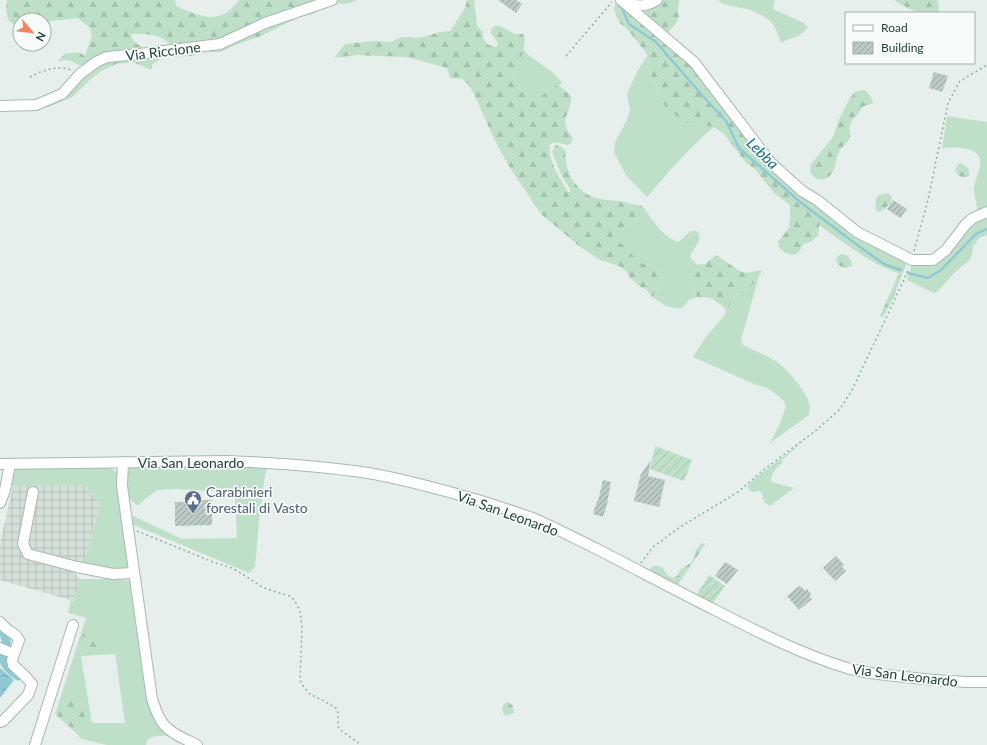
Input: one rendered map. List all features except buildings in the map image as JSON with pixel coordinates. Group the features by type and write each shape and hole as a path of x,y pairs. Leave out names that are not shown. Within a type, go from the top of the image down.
{"street":[{"name":"Via Riccione","path":"0,106 36,104 62,94 80,74 96,62 107,57 220,44 265,23 332,0"},
{"path":"624,2 641,6 657,0"},
{"path":"624,2 694,62 771,163 802,191 817,200 857,232 912,260 933,260 946,250 972,218 987,212"},
{"name":"Via San Leonardo","path":"5,464 228,461 261,462 328,468 368,473 391,478 446,491 511,510 535,519 769,638 849,669 931,680 970,683 987,682"},
{"path":"123,462 122,486 152,699 159,719 168,729 197,745"},
{"path":"0,503 5,490 5,464"},
{"path":"33,492 23,544 28,554 77,567 113,574 134,573"},
{"path":"0,622 18,637 12,660 14,665 32,684 28,695 4,721 0,722"},
{"path":"35,745 73,625"}],"path":[{"path":"566,56 613,0"},
{"path":"637,570 653,547 680,526 738,492 761,472 819,428 840,409 852,390 912,260 928,200 948,103 960,81 987,65"},
{"path":"30,77 43,70 58,68 64,68 80,74"},
{"path":"128,527 212,562 232,568 262,587 290,596 295,600 300,611 302,627 301,684 310,694 336,708 338,713 339,729 360,745"}],"shaded area":[{"path":"84,485 100,503 85,560 78,562 75,573 80,579 74,601 0,580 0,544 13,486"}],"green space":[{"path":"7,0 175,0 176,6 197,14 214,17 225,14 239,0 329,0 220,44 172,48 164,39 154,35 131,34 135,42 150,51 85,67 68,60 58,62 64,54 79,52 85,56 92,35 89,27 78,18 52,21 52,12 12,12 12,23 7,16"},
{"path":"334,0 357,0 347,4 339,3 319,10 313,14 301,16 261,36 235,45 221,52 202,52 191,56 162,58 153,64 151,70 133,62 116,64 103,70 92,78 71,98 47,107 36,108 102,62 196,49"},
{"path":"467,0 474,0 477,26 483,32 483,38 490,46 496,47 498,44 491,34 491,29 495,26 500,26 515,34 523,34 525,40 523,53 513,78 523,93 532,101 538,100 550,89 559,85 571,96 571,103 565,120 567,130 573,138 571,143 568,145 554,142 550,145 551,157 555,169 568,192 571,191 561,174 552,152 555,145 560,146 565,150 566,164 569,174 580,189 596,198 621,201 642,206 647,212 638,219 627,224 621,231 620,242 640,261 661,274 663,278 660,287 652,297 646,289 642,288 630,278 626,271 621,267 598,259 578,245 541,214 510,168 495,141 474,94 468,84 462,79 450,78 447,68 406,57 357,55 334,58 345,44 373,41 391,42 402,37 419,38 440,32 450,31 465,8"},
{"path":"662,0 679,0 679,16 677,22 666,35 687,57 732,114 824,212 820,219 818,236 810,242 803,244 798,253 792,255 782,251 778,242 789,228 790,205 775,194 755,169 746,163 724,134 714,127 691,124 682,120 671,112 660,100 657,85 651,77 650,64 646,53 628,30 620,23 614,8 616,1 619,1 631,10 644,12 655,7"},
{"path":"717,0 775,0 773,9 804,23 808,28 798,36 781,43 775,27 760,14 728,5"},
{"path":"894,0 938,0 939,12 916,12"},
{"path":"523,50 552,72 562,82 547,91 538,100 532,101 523,93 513,78"},
{"path":"647,56 650,64 651,77 657,85 660,100 691,124 714,127 671,169 647,197 626,175 614,152 615,142 627,120 630,109 627,94 637,72"},
{"path":"864,90 870,95 873,103 862,107 860,112 852,120 850,137 839,152 832,173 824,179 818,179 810,172 811,164 833,137 840,117 850,98 855,92"},
{"path":"947,116 987,122 987,209 976,213 977,208 974,187 980,166 980,159 977,154 967,149 954,147 942,148"},
{"path":"960,163 968,168 969,176 962,177 957,174 955,169"},
{"path":"888,193 892,197 891,202 884,209 879,212 877,211 875,207 876,198 879,195"},
{"path":"819,208 908,260 902,275 871,261 819,225 823,212"},
{"path":"647,212 664,233 673,240 678,242 691,231 697,231 699,234 699,240 691,254 691,257 698,265 692,276 697,297 690,299 682,308 670,307 662,304 652,297 660,287 663,278 661,274 643,263 619,242 621,231 627,224 638,219"},
{"path":"987,213 987,235 979,238 973,247 972,255 969,261 956,271 938,291 934,293 907,280 913,261 932,261 964,233 981,215"},
{"path":"841,254 849,257 852,266 845,268 838,264 836,260"},
{"path":"716,255 740,271 746,273 762,270 754,283 733,299 726,312 724,307 711,298 697,297 692,282 693,273 698,265 705,264"},
{"path":"899,273 902,275 893,299 883,317 880,316"},
{"path":"759,276 741,340 743,345 770,358 783,367 803,390 810,408 809,415 770,443 786,406 783,400 767,388 754,384 693,357 706,337 723,317 733,299 747,289"},
{"path":"806,439 781,461 783,462 775,470 771,478 771,481 775,483 794,488 770,506 764,502 760,491 753,492 749,490 748,485 753,480"},
{"path":"655,446 692,460 684,481 650,469"},
{"path":"136,465 268,466 265,475 255,567 249,573 129,523 130,517 133,516 182,539 237,538 235,492 174,489 157,490 138,506 127,496 128,468"},
{"path":"13,468 110,468 119,475 128,565 125,569 120,571 83,563 81,561 85,560 100,504 84,485 10,485"},
{"path":"706,543 677,586 648,571 653,567 658,566 663,568 666,574 672,578 677,576 680,570 692,562 696,550 701,544"},
{"path":"709,575 725,586 712,604 696,596"},
{"path":"80,579 122,579 132,582 149,691 177,737 155,736 148,739 146,745 107,745 82,739 76,733 83,727 82,706 67,699 58,705 86,618 68,613 71,600 74,601","holes":["115,654 125,723 92,723 81,656"]},
{"path":"90,629 100,637 107,648 94,651 81,648 83,633"},
{"path":"64,699 71,699 83,706 85,709 86,726 76,733 55,714 58,705"},
{"path":"508,702 513,706 514,713 506,716 502,711 502,708 505,703"}],"water":[{"path":"0,668 14,680 0,698"}],"waterway":[{"name":"Lebba","path":"621,6 629,24 656,42 726,121 739,148 800,202 884,264 901,270"},
{"name":"Lebba","path":"908,273 928,278 941,270 976,234 987,229"},
{"path":"0,627 6,640 4,658 6,665 18,676"}],"place":[{"name":"Carabinieri forestali di Vasto","path":"193,514"}]}
